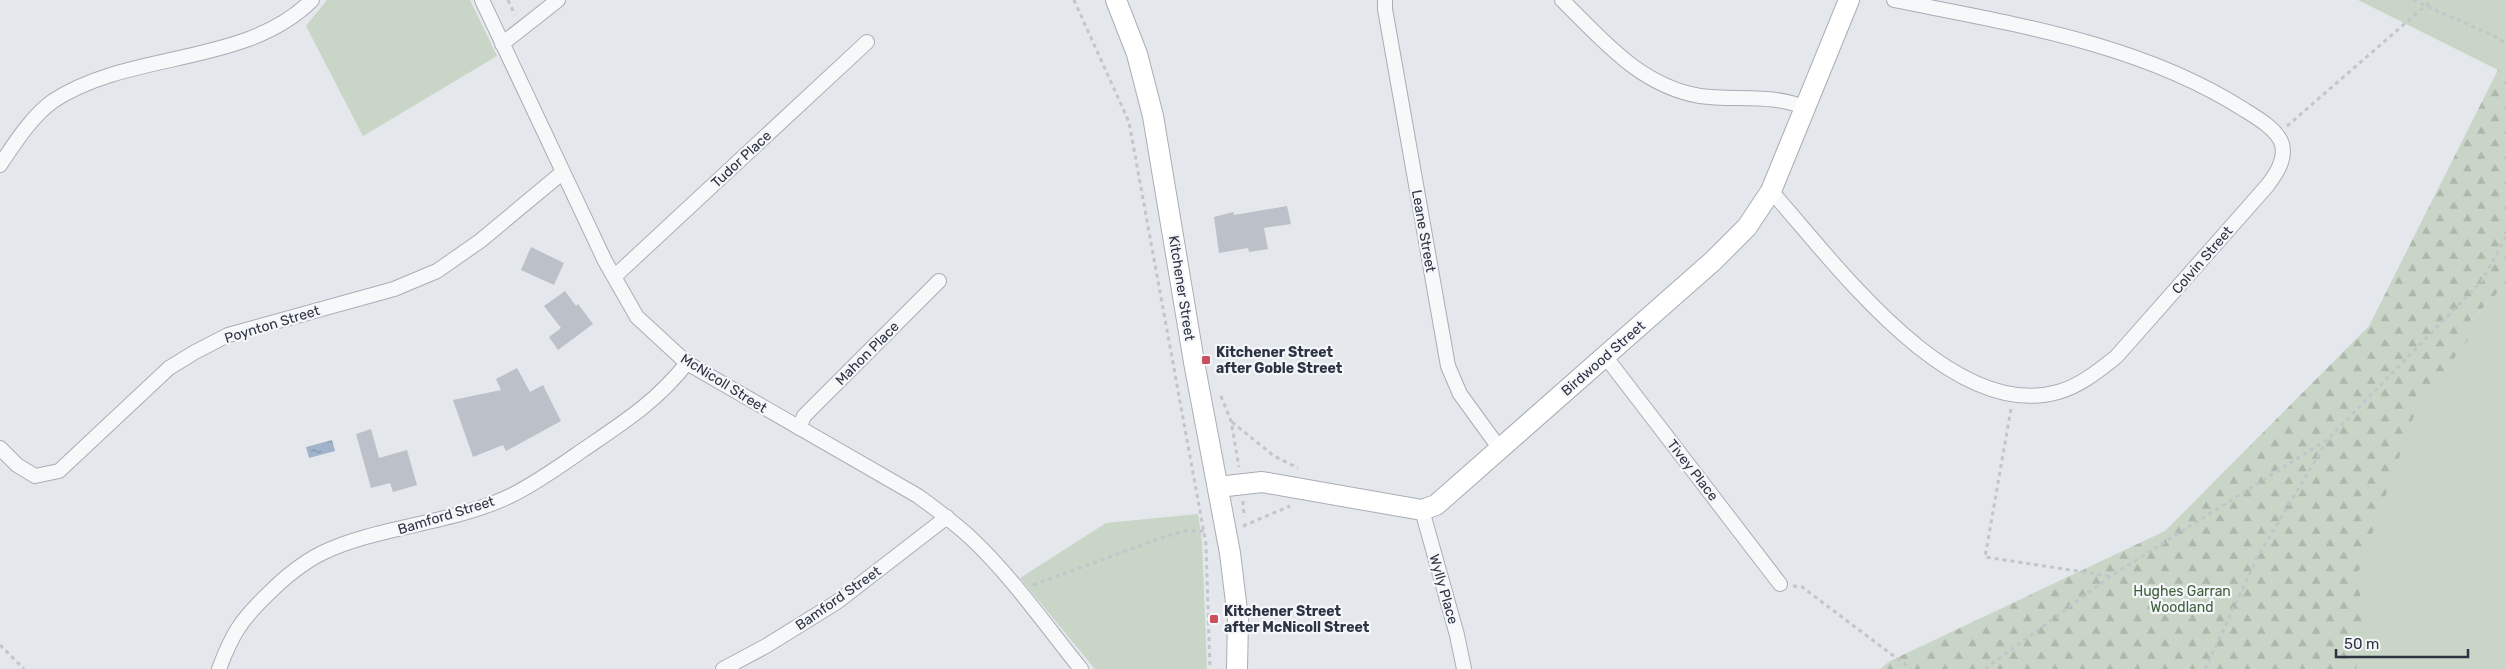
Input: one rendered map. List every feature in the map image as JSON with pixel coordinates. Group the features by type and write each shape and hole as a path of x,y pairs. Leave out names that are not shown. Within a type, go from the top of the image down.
{"street":[{"path":"0,165 34,119 53,102 84,86 122,73 252,38 288,21 312,0"},
{"name":"McNicoll Street","path":"482,0 614,277 637,317 687,363 918,496 947,517 973,540 1020,593 1081,669"},
{"path":"502,44 558,0"},
{"name":"Kitchener Street","path":"1116,0 1137,54 1153,116 1194,362 1218,487 1238,619 1237,669"},
{"name":"Leane Street","path":"1385,0 1385,9 1448,366 1460,394 1500,449"},
{"path":"1562,0 1634,69 1664,87 1700,96 1791,102 1805,108"},
{"name":"Birdwood Street","path":"1422,510 1436,505 1605,356 1747,227 1771,191 1849,0"},
{"path":"1894,0 2025,27 2092,44 2156,64 2220,94 2267,124 2276,136"},
{"name":"Tudor Place","path":"614,277 867,42"},
{"name":"Colvin Street","path":"1771,191 1851,283 1917,347 1950,371 1986,389 2022,396 2057,392 2090,378 2116,357 2276,173 2280,167 2282,144 2276,136"},
{"name":"Poynton Street","path":"0,448 17,465 35,476 59,471 169,368 195,352 228,336 394,288 437,271 480,241 563,172"},
{"name":"Mahon Place","path":"799,428 804,416 939,281"},
{"name":"Tivey Place","path":"1605,356 1780,584"},
{"name":"Bamford Street","path":"219,669 227,646 244,618 283,579 314,558 360,540 464,512 510,496 560,466 644,409 668,388 687,363"},
{"path":"1218,487 1262,482 1422,510"},
{"name":"Wylly Place","path":"1422,510 1457,635 1464,669"},
{"name":"Bamford Street","path":"723,669 766,646 837,602 947,517"}],"path":[{"path":"508,0 521,29"},
{"path":"1074,0 1129,122 1206,544 1210,669"},
{"path":"2413,0 2506,44"},
{"path":"2276,136 2428,6 2432,0"},
{"path":"1985,669 2111,576 2328,438 2481,282 2506,237"},
{"path":"2014,394 1986,557 2111,576"},
{"path":"1231,421 1274,456 1300,469"},
{"path":"2205,669 2257,558 2328,438"},
{"path":"1020,593 1026,587 1161,538 1183,531 1204,531"},
{"path":"1780,584 1802,587 1912,669"},
{"path":"0,645 24,669"}],"green space":[{"path":"327,0 470,0 497,56 363,136 306,26"},
{"path":"2358,0 2506,0 2506,63 2498,70"},
{"name":"Hughes Garran Woodland","path":"2506,63 2506,284 2470,321 2479,326 2418,404 2357,576 2366,635 2356,669 1880,669 1890,661 2165,531 2369,326 2498,70"},
{"path":"2506,284 2506,669 2226,669 2322,475"},
{"path":"1198,514 1202,541 1207,669 1095,669 1020,578 1106,523"}],"water":[{"path":"332,440 335,451 309,458 306,447"}],"building":[{"path":"1287,206 1291,224 1264,228 1268,249 1249,252 1248,248 1219,253 1214,217 1233,212 1234,215"},
{"path":"531,247 564,263 554,285 521,270"},
{"path":"565,291 576,306 578,304 593,324 558,350 549,337 561,328 544,306"},
{"path":"517,368 530,392 543,385 561,421 506,451 503,445 473,457 453,400 501,390 496,379"},
{"path":"371,429 379,458 407,450 417,485 393,492 390,483 371,488 356,434"}],"place":[{"name":"Kitchener Street after Goble Street","path":"1206,360"},
{"name":"Kitchener Street after McNicoll Street","path":"1214,619"}]}
